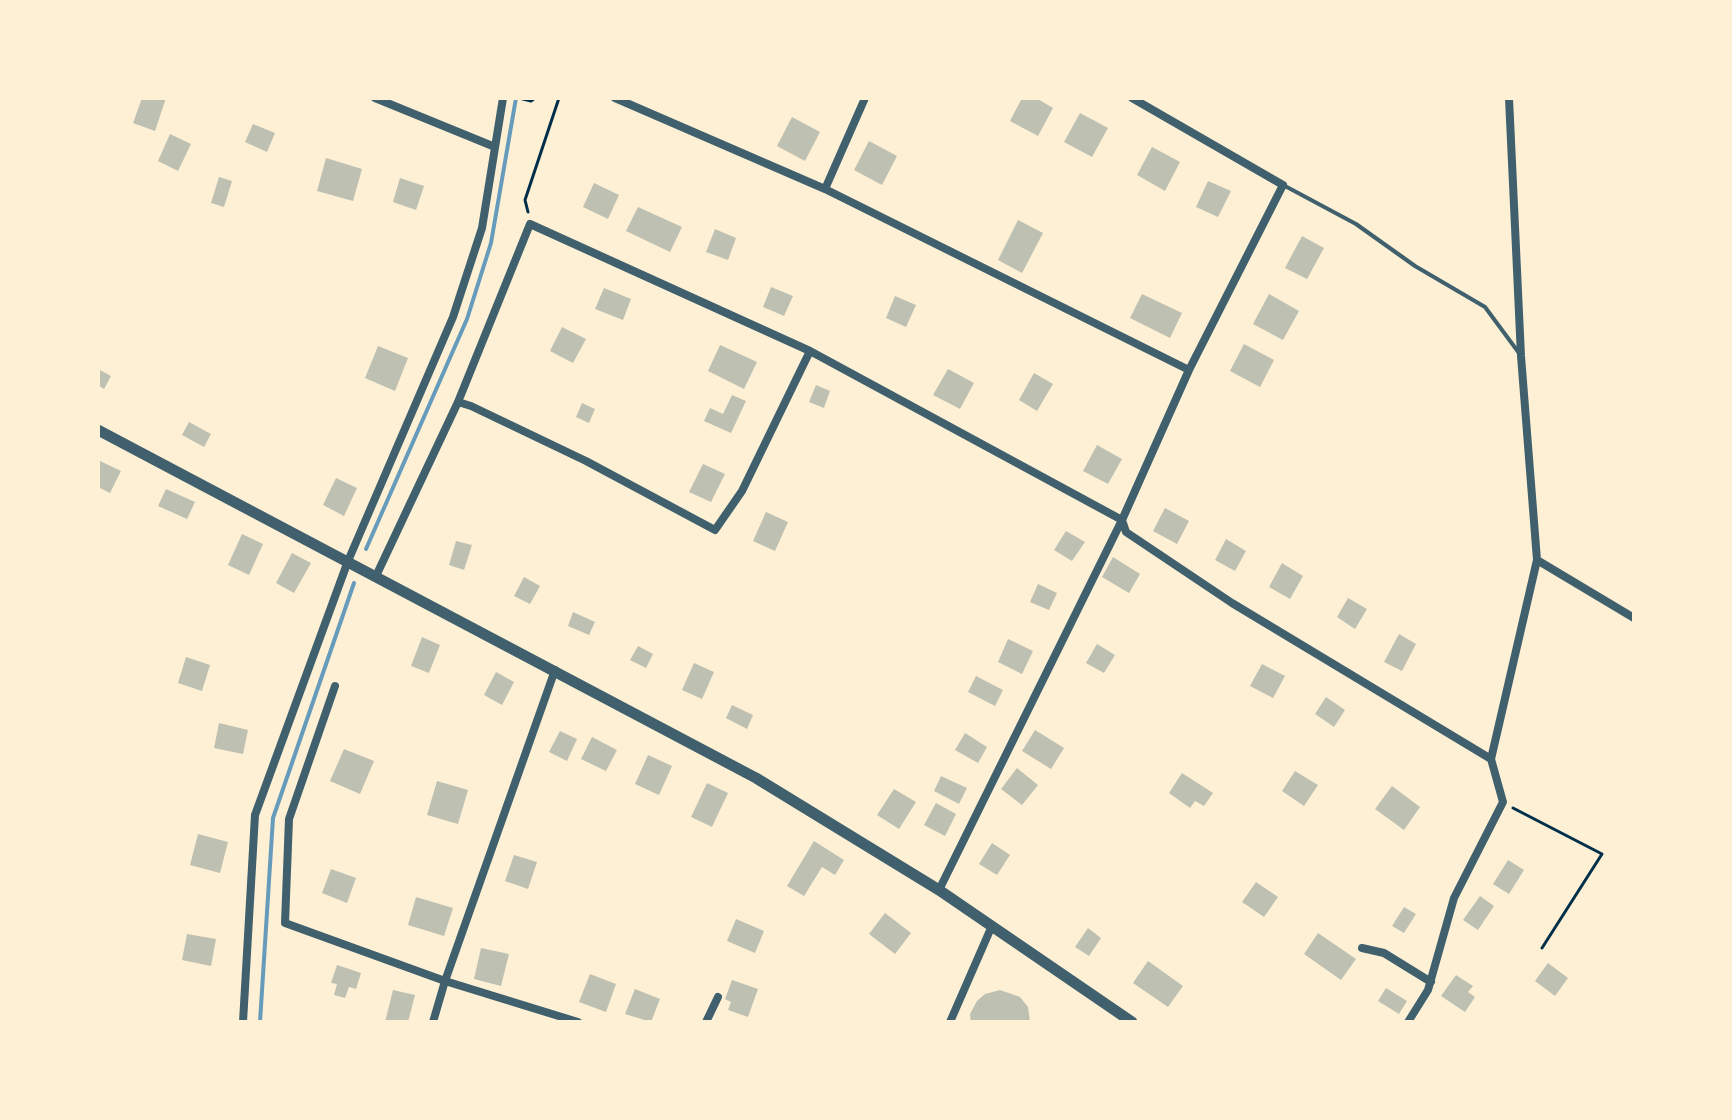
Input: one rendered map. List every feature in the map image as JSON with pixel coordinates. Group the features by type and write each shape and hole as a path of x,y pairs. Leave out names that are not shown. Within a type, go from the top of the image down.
{"street":[{"path":"375,98 495,147"},
{"path":"243,1022 255,815 348,561 453,317 482,228 503,98"},
{"path":"615,98 825,189 1189,370"},
{"path":"825,189 865,98"},
{"path":"939,890 1122,520 1189,370 1283,185 1132,98"},
{"path":"1408,1022 1431,982 1454,898 1503,802 1491,759 1537,560 1521,356 1509,98"},
{"path":"376,576 458,402 530,224 810,351 1122,520 1126,532 1232,603 1491,759"},
{"path":"458,402 586,461 715,530 742,491 810,351"},
{"path":"98,430 756,778 939,890 1132,1022"},
{"path":"1537,560 1634,618"},
{"path":"433,1022 555,670"},
{"path":"335,686 289,819 285,923 445,981 578,1022"},
{"path":"950,1022 991,928"},
{"path":"1362,948 1384,953 1431,982"},
{"path":"706,1022 718,997"}],"lane":[{"path":"1283,185 1356,224 1415,266 1485,307 1521,356"}],"path":[{"path":"519,98 533,99"},
{"path":"530,224 525,200 559,98"},
{"path":"1503,802 1602,854 1542,948"}],"building":[{"path":"142,98 166,98 155,131 133,123"},
{"path":"1022,98 1036,98 1053,108 1038,136 1010,121"},
{"path":"1080,113 1108,128 1092,157 1064,142"},
{"path":"792,117 820,132 805,161 777,146"},
{"path":"253,124 275,133 267,152 245,142"},
{"path":"170,134 191,144 178,171 158,161"},
{"path":"869,141 897,156 882,185 854,170"},
{"path":"1152,147 1180,162 1165,191 1137,175"},
{"path":"326,158 362,169 353,201 317,191"},
{"path":"219,177 232,181 224,207 211,203"},
{"path":"400,178 424,186 416,210 393,202"},
{"path":"1208,181 1231,191 1218,217 1196,207"},
{"path":"594,183 619,195 608,219 583,207"},
{"path":"638,207 682,227 670,252 626,231"},
{"path":"1018,220 1043,233 1022,273 998,260"},
{"path":"715,229 736,238 728,260 706,252"},
{"path":"1302,236 1324,248 1307,279 1285,268"},
{"path":"771,287 793,296 784,316 763,307"},
{"path":"604,288 631,299 623,320 595,309"},
{"path":"1142,294 1182,313 1170,338 1130,318"},
{"path":"1269,294 1299,311 1283,340 1253,324"},
{"path":"895,296 916,305 906,327 886,318"},
{"path":"562,327 586,339 573,363 550,351"},
{"path":"1244,344 1274,360 1260,387 1230,371"},
{"path":"720,345 757,362 744,389 708,371"},
{"path":"378,346 408,358 395,391 365,378"},
{"path":"98,369 111,376 104,389 98,385"},
{"path":"948,369 974,383 960,409 933,395"},
{"path":"1034,373 1053,384 1037,411 1019,400"},
{"path":"816,385 830,391 824,408 809,402"},
{"path":"732,395 746,401 731,433 704,421 710,408 723,414"},
{"path":"582,403 595,409 589,423 576,417"},
{"path":"189,422 211,434 204,447 182,435"},
{"path":"1097,445 1122,459 1108,484 1083,471"},
{"path":"98,460 121,471 110,493 98,487"},
{"path":"703,464 725,474 711,502 689,492"},
{"path":"336,478 357,488 344,516 323,505"},
{"path":"166,489 195,502 187,519 158,506"},
{"path":"1165,508 1189,521 1177,544 1153,531"},
{"path":"766,512 788,522 775,551 753,541"},
{"path":"1066,531 1085,542 1072,561 1054,550"},
{"path":"242,534 263,544 249,575 228,565"},
{"path":"1226,539 1246,551 1235,571 1215,560"},
{"path":"456,541 472,545 464,570 449,565"},
{"path":"292,553 311,563 294,593 276,583"},
{"path":"1113,557 1140,574 1129,593 1102,577"},
{"path":"1282,563 1303,576 1290,599 1269,587"},
{"path":"524,577 540,586 530,604 514,596"},
{"path":"1038,584 1057,593 1049,610 1030,602"},
{"path":"1348,598 1367,609 1355,629 1337,617"},
{"path":"573,612 595,622 589,635 568,626"},
{"path":"1399,634 1416,644 1402,671 1384,662"},
{"path":"422,637 440,645 429,673 411,666"},
{"path":"1008,639 1033,651 1022,674 998,662"},
{"path":"1097,644 1115,655 1104,673 1086,663"},
{"path":"638,646 653,654 646,668 630,660"},
{"path":"186,657 210,665 202,691 178,683"},
{"path":"694,663 714,672 702,699 682,690"},
{"path":"1262,664 1285,676 1273,698 1250,686"},
{"path":"496,672 514,682 502,705 484,695"},
{"path":"976,676 1003,690 995,706 968,692"},
{"path":"1326,697 1345,710 1334,727 1315,714"},
{"path":"732,705 753,715 747,729 726,718"},
{"path":"219,723 248,730 243,754 214,748"},
{"path":"1035,730 1064,748 1051,769 1022,751"},
{"path":"560,731 577,739 567,761 549,752"},
{"path":"965,733 987,747 978,763 955,750"},
{"path":"592,737 617,750 606,771 581,759"},
{"path":"344,749 374,761 360,794 330,781"},
{"path":"648,755 672,766 659,795 635,784"},
{"path":"1017,768 1038,785 1022,805 1001,789"},
{"path":"1295,771 1318,785 1304,806 1282,791"},
{"path":"1182,773 1213,793 1204,806 1195,801 1190,808 1169,793"},
{"path":"941,776 967,788 959,804 934,791"},
{"path":"437,781 468,790 458,824 427,815"},
{"path":"707,783 728,793 712,827 691,817"},
{"path":"1392,786 1420,807 1404,830 1375,809"},
{"path":"894,789 916,802 899,829 877,815"},
{"path":"936,803 956,814 945,836 924,825"},
{"path":"198,834 228,842 220,873 190,865"},
{"path":"814,841 844,860 835,875 822,867 804,896 787,886"},
{"path":"992,843 1010,855 997,875 979,864"},
{"path":"514,855 537,862 528,889 505,881"},
{"path":"1508,860 1524,870 1509,894 1493,884"},
{"path":"331,869 356,878 347,903 322,893"},
{"path":"1256,882 1278,897 1264,917 1242,902"},
{"path":"1480,896 1494,906 1478,930 1463,920"},
{"path":"416,897 453,908 444,936 408,925"},
{"path":"1404,907 1416,914 1404,933 1392,926"},
{"path":"885,913 911,933 895,954 869,934"},
{"path":"736,919 764,931 755,953 727,941"},
{"path":"1088,928 1101,938 1089,956 1075,947"},
{"path":"1318,933 1356,959 1341,980 1304,954"},
{"path":"187,934 216,939 211,966 182,960"},
{"path":"481,948 509,954 501,986 474,979"},
{"path":"1148,961 1183,986 1168,1007 1133,983"},
{"path":"1548,963 1568,978 1555,996 1535,981"},
{"path":"337,965 361,973 356,989 349,987 345,998 334,995 337,984 331,983"},
{"path":"590,974 616,984 606,1012 579,1002"},
{"path":"1456,975 1473,986 1468,992 1475,997 1465,1012 1441,996"},
{"path":"732,980 758,989 748,1017 728,1010 731,1002 725,999"},
{"path":"1386,988 1407,1001 1399,1014 1378,1001"},
{"path":"635,989 660,999 651,1022 625,1014"},
{"path":"393,990 415,995 408,1022 385,1022"},
{"path":"1000,990 1020,997 1028,1007 1030,1022 971,1022 970,1014 977,1001 985,994"}],"waterway":[{"path":"366,549 467,319 491,243 516,98"},
{"path":"260,1022 273,818 354,583"}]}
